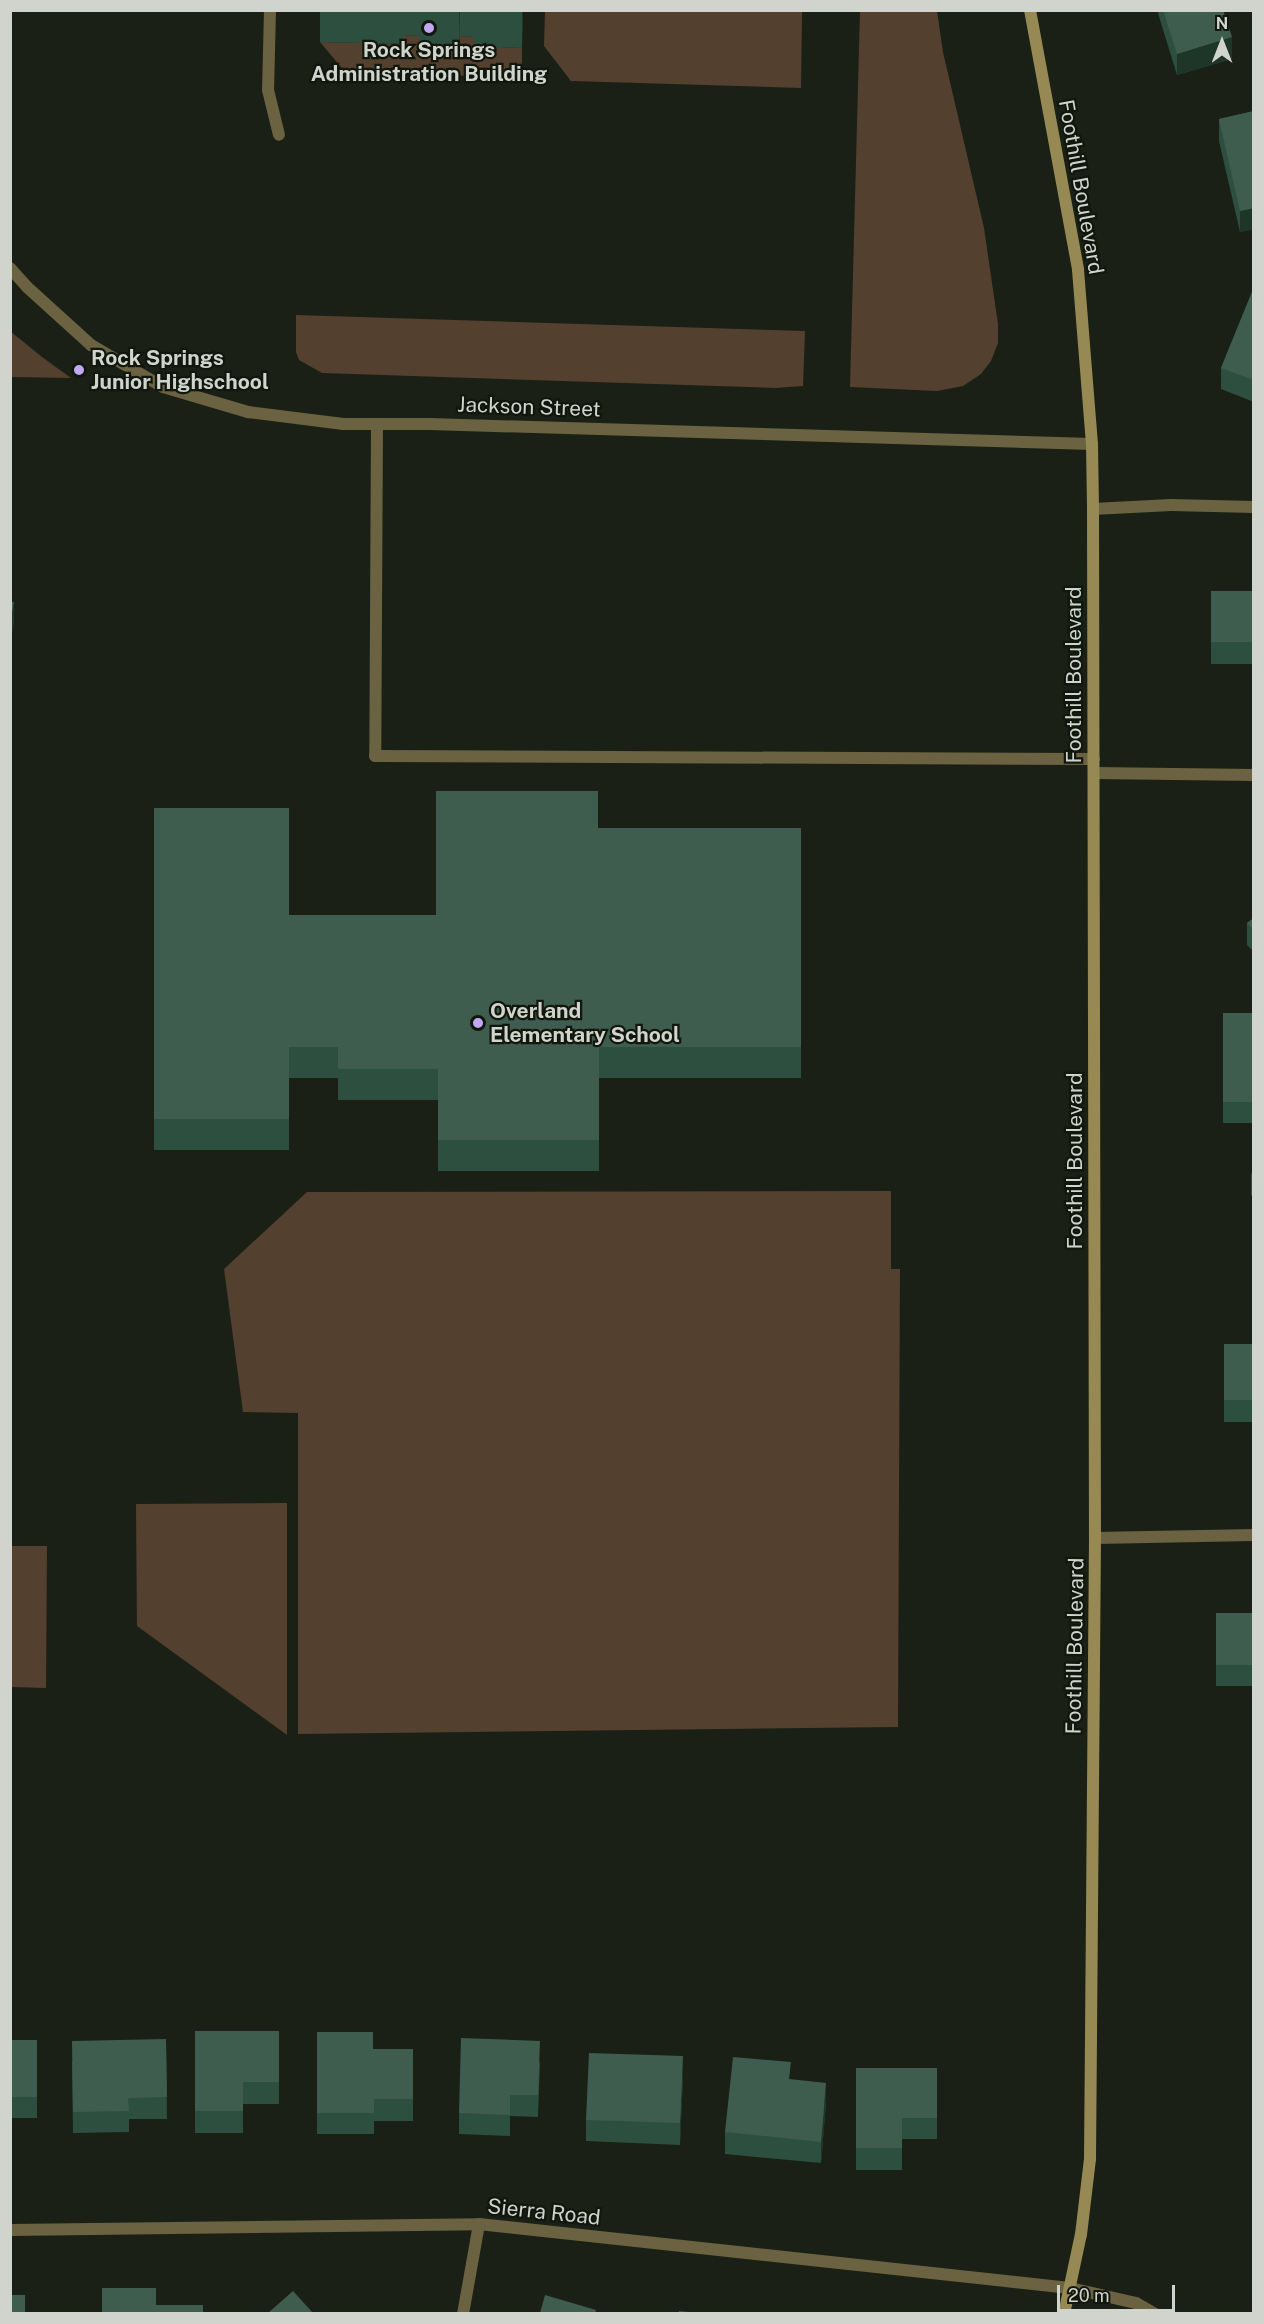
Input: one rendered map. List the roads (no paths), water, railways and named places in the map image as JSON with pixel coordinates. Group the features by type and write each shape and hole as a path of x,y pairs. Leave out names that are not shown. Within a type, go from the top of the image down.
{"main road":[{"name":"Foothill Boulevard","path":"1030,10 1078,270 1092,444 1093,509 1095,1538 1090,2159 1081,2234 1064,2313"}],"street":[{"path":"270,10 268,90 279,135"},
{"name":"Jackson Street","path":"10,268 91,345 163,387 248,412 343,424 1092,444"},
{"path":"377,424 375,756 1094,759"},
{"path":"1093,509 1171,505 1254,507"},
{"path":"1094,772 1254,775"},
{"path":"1095,1538 1254,1534"},
{"path":"463,2313 479,2224"},
{"name":"Sierra Road","path":"10,2230 479,2224 1070,2288 1136,2303 1155,2313"}],"place":[{"name":"Rock Springs Administration Building","path":"429,28"},
{"name":"Rock Springs Junior Highschool","path":"79,370"},
{"name":"Overland Elementary School","path":"478,1023"}]}
